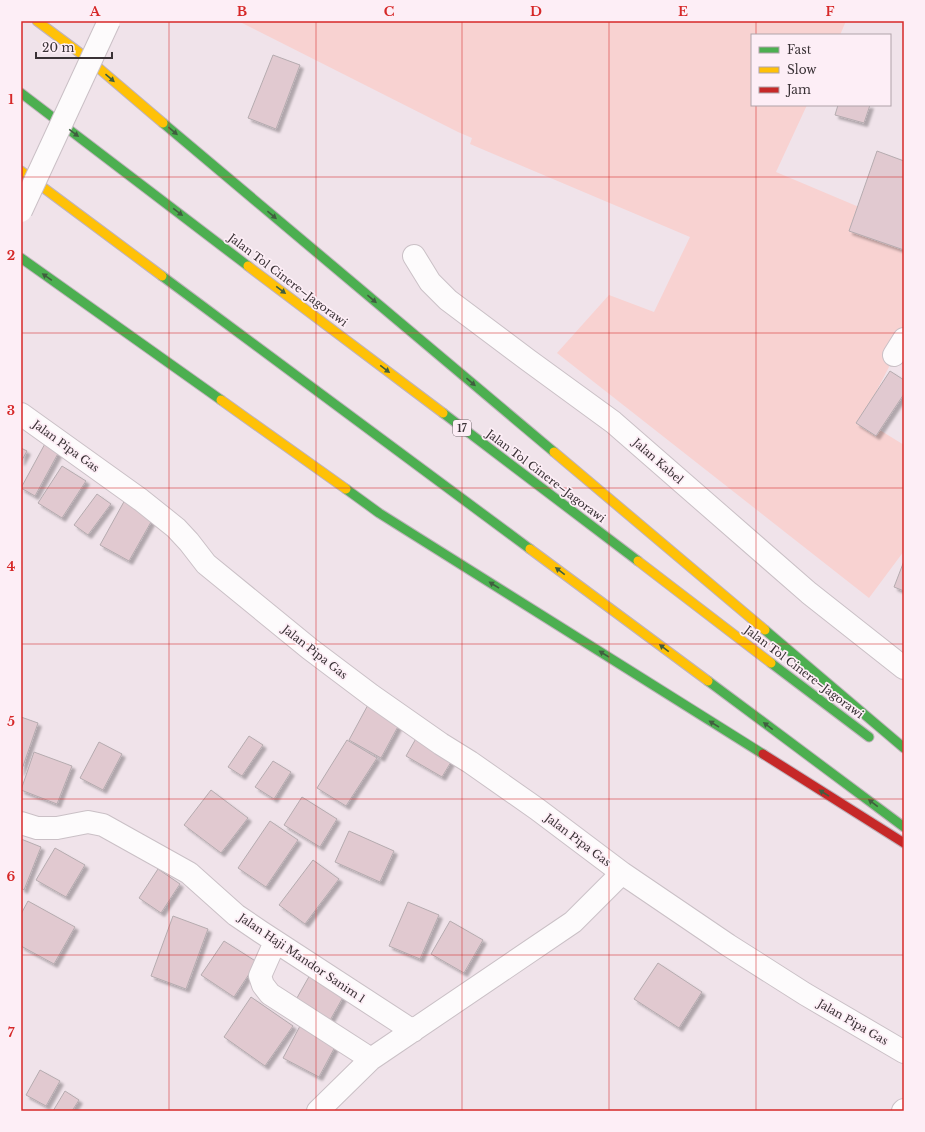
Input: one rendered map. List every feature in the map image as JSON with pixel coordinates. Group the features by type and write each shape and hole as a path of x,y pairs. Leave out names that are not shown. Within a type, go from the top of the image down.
{"highway":[{"path":"37,21 88,59 904,748"},
{"name":"Jalan Tol Cinere–Jagorawi","path":"21,93 879,744"},
{"path":"21,171 904,827"},
{"path":"21,258 380,513 904,844"}],"street":[{"path":"21,211 109,21"},
{"name":"Jalan Kabel","path":"414,256 430,282 448,300 613,422 809,593 904,668"},
{"name":"Jalan Pipa Gas","path":"21,414 147,505 176,528 206,564 310,649 370,695 537,809 622,872 728,946 805,994 904,1052"},
{"name":"Jalan Haji Mandor Sanim 1","path":"21,823 37,828 57,828 88,822 103,825 189,873 236,914 275,942 413,1031"},
{"name":"Jalan Pipa Gas","path":"318,1111 371,1059 573,922 622,872"},
{"path":"275,942 260,976 263,985 270,994 371,1059"}],"shaded area":[{"path":"238,21 846,21 840,34 751,34 751,106 807,106 776,172 904,226 904,338 862,419 904,445 904,551 869,598 557,353 609,295 654,312 690,237 470,144 472,138"}],"building":[{"path":"273,55 300,65 276,129 248,118"},
{"path":"838,106 870,106 864,123 835,115"},
{"path":"877,151 904,161 904,250 849,231"},
{"path":"890,371 904,380 904,394 876,436 856,423"},
{"path":"47,440 61,448 35,496 21,488"},
{"path":"21,448 27,451 21,462"},
{"path":"62,466 86,481 62,518 38,503"},
{"path":"97,494 111,504 88,535 74,525"},
{"path":"126,498 155,515 129,561 100,545"},
{"path":"904,561 904,591 894,587"},
{"path":"369,703 401,721 381,758 349,740"},
{"path":"21,717 38,723 21,772"},
{"path":"418,735 454,757 442,777 406,756"},
{"path":"249,736 263,745 242,776 228,767"},
{"path":"347,740 377,758 346,806 317,788"},
{"path":"99,742 122,754 103,790 80,778"},
{"path":"34,752 72,766 57,804 21,790"},
{"path":"273,761 291,772 274,799 255,787"},
{"path":"211,790 248,818 221,853 184,825"},
{"path":"302,797 337,819 320,847 284,825"},
{"path":"270,821 298,840 266,887 238,868"},
{"path":"349,831 394,851 380,882 335,862"},
{"path":"21,839 41,847 24,890 21,888"},
{"path":"55,848 85,865 66,897 36,880"},
{"path":"313,860 339,879 305,924 279,905"},
{"path":"158,869 180,884 161,913 139,898"},
{"path":"28,901 75,927 54,964 21,946 21,914"},
{"path":"408,902 439,915 420,959 389,946"},
{"path":"173,916 208,929 186,989 151,976"},
{"path":"450,921 483,940 464,973 431,954"},
{"path":"224,941 257,962 234,997 201,975"},
{"path":"658,963 702,992 679,1028 634,999"},
{"path":"311,973 346,992 328,1024 293,1005"},
{"path":"251,997 293,1026 265,1066 224,1037"},
{"path":"300,1026 336,1045 319,1077 283,1058"},
{"path":"40,1070 60,1081 46,1106 26,1095"},
{"path":"65,1091 79,1100 72,1111 53,1111"}],"traffic: fast":[{"path":"21,93 248,266"},
{"path":"163,123 554,452"},
{"path":"21,258 221,400"},
{"path":"162,276 530,549"},
{"path":"443,413 638,561"},
{"path":"346,489 379,513 763,754"},
{"path":"765,630 904,748"},
{"path":"771,663 869,737"},
{"path":"708,681 904,827"}],"traffic: slow":[{"path":"37,21 88,59 163,123"},
{"path":"21,171 162,276"},
{"path":"248,266 443,413"},
{"path":"221,400 346,489"},
{"path":"554,452 765,630"},
{"path":"530,549 708,681"},
{"path":"638,561 771,663"}],"traffic: jam":[{"path":"763,754 904,843"}]}
